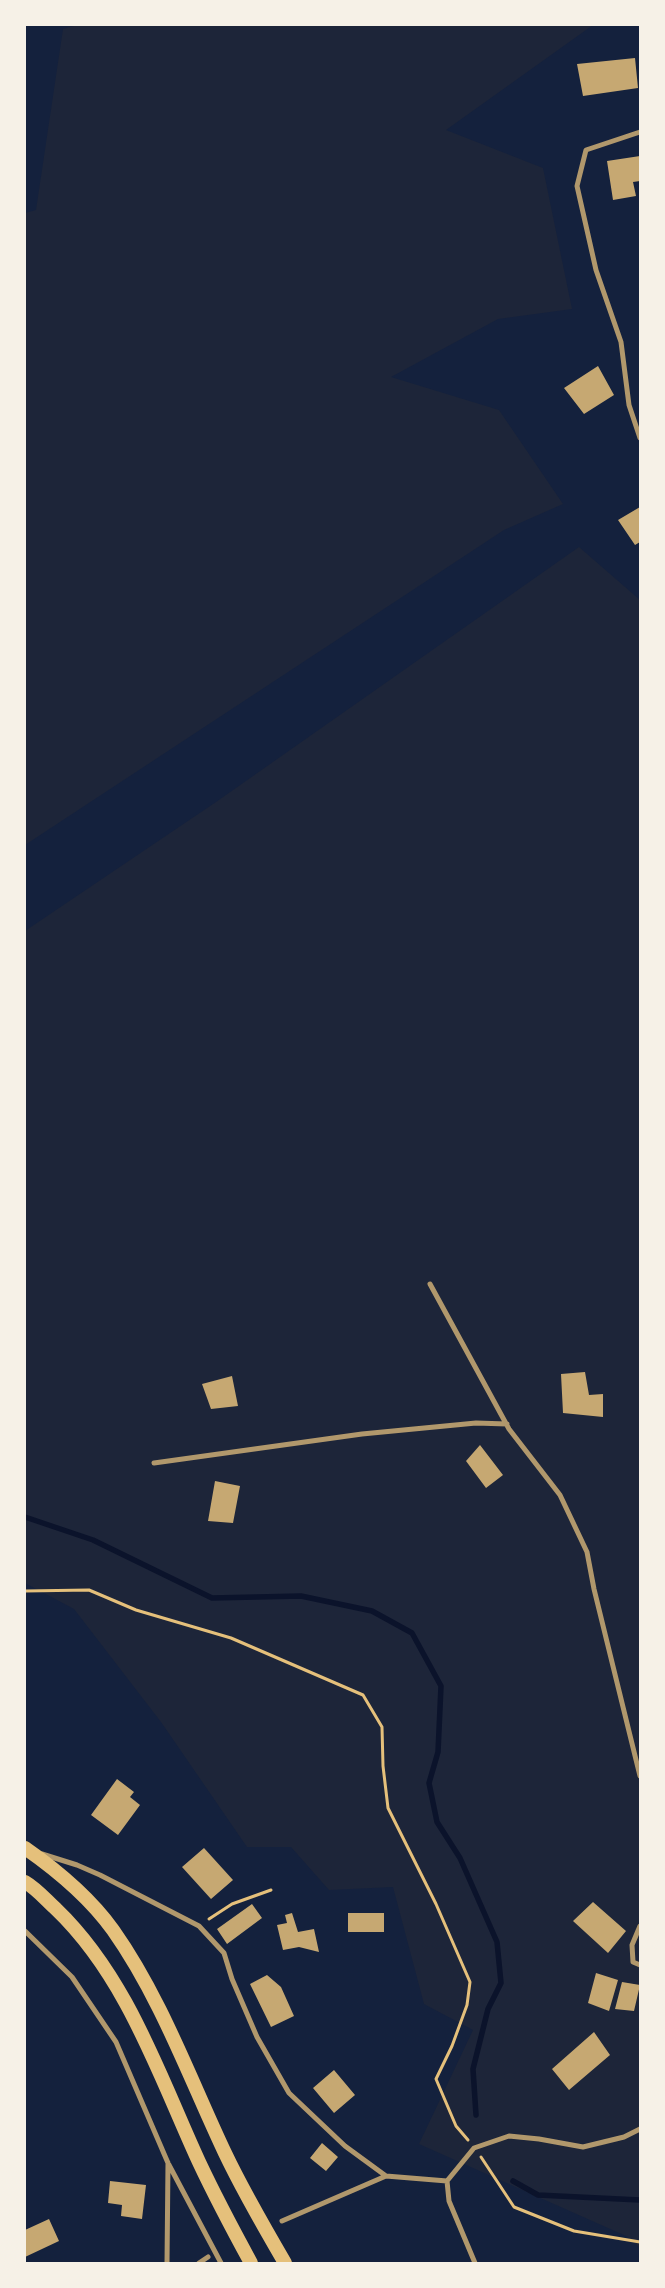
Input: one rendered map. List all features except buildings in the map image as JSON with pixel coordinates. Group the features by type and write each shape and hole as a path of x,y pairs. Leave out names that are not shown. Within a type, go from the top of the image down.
{"highway":[{"path":"26,1849 54,1869 90,1903 118,1938 143,1979 166,2023 226,2155 285,2263"},
{"path":"25,1882 33,1887 70,1923 105,1968 139,2028 200,2163 251,2263"}],"street":[{"path":"640,132 586,150 577,186 596,270 621,342 629,405 640,438"},
{"path":"430,1284 507,1424 560,1495 587,1552 640,1776"},
{"path":"154,1463 362,1434 476,1423 507,1424"},
{"path":"26,1849 77,1865 199,1926 224,1953 232,1979 257,2036 289,2093 345,2146 386,2176"},
{"path":"640,1926 632,1945 633,1962 640,1965"},
{"path":"25,1931 72,1977 116,2042 168,2162 221,2263"},
{"path":"475,2263 449,2201 447,2181 474,2148 510,2136 538,2138 583,2147 624,2137 640,2129"},
{"path":"167,2263 168,2162"},
{"path":"282,2221 386,2176 447,2181"},
{"path":"199,2263 208,2257"}],"path":[{"path":"25,1591 89,1590 136,1610 231,1638 363,1695 382,1727 383,1766 388,1808 436,1904 470,1982 467,2005 452,2046 436,2079 456,2126 474,2148 514,2207 574,2230 640,2242"},
{"path":"199,1926 232,1904 271,1890"}],"shaded area":[{"path":"77,25 593,25 446,130 543,168 572,309 498,319 391,377 499,410 563,504 504,530 25,845 25,213 36,210 63,29"},
{"path":"579,547 640,600 640,2248 626,2236 419,2144 473,2030 424,2004 393,1887 329,1890 291,1847 247,1847 161,1722 74,1609 25,1583 25,931 216,802"}],"waterway":[{"path":"25,1517 93,1540 212,1598 301,1596 372,1611 412,1633 441,1686 438,1752 429,1783 437,1822 460,1858 497,1942 501,1983 488,2009 473,2069 476,2115"},
{"path":"513,2181 538,2195 640,2200"}]}
